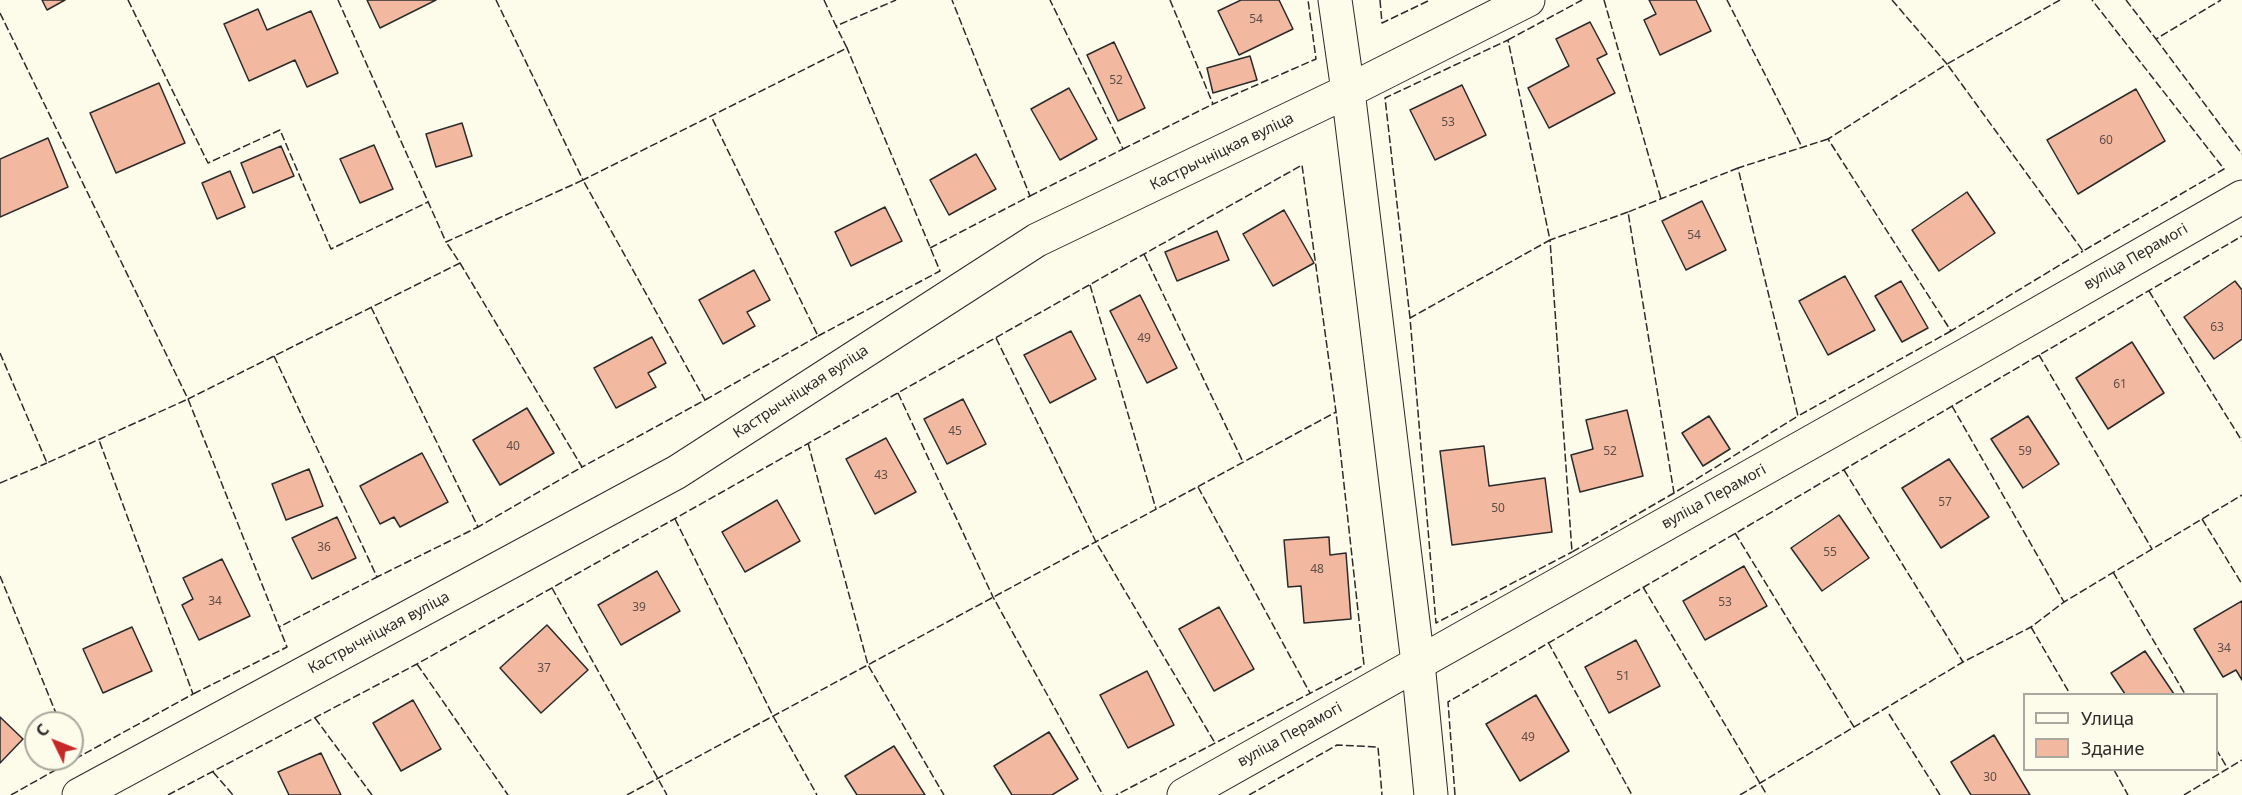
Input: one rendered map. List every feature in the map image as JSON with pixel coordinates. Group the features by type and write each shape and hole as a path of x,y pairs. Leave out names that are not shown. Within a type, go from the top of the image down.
{"street":[{"path":"1335,0 1418,663 1431,795"},
{"name":"Кастрычніцкая вуліца","path":"79,795 677,472 1037,240 1348,92 1528,0"},
{"name":"вуліца Перамогі","path":"1184,795 2242,197"}],"building":[{"path":"42,0 65,0 47,10"},
{"path":"367,0 436,0 380,28"},
{"path":"1241,0 1279,0 1293,29 1239,55 1218,11"},
{"path":"1649,0 1696,0 1711,31 1660,55 1644,20 1656,14"},
{"path":"258,9 267,30 311,11 338,73 307,87 295,60 249,81 224,24"},
{"path":"1590,22 1607,54 1597,59 1615,93 1549,128 1528,88 1569,66 1556,39"},
{"path":"1114,42 1145,108 1118,121 1087,55"},
{"path":"1250,56 1257,80 1213,93 1207,68"},
{"path":"159,83 185,143 116,173 90,113"},
{"path":"1462,85 1486,135 1435,160 1410,110"},
{"path":"1069,88 1097,139 1060,160 1031,109"},
{"path":"2136,89 2165,141 2078,194 2047,140"},
{"path":"462,123 472,156 436,167 426,134"},
{"path":"48,138 68,187 0,217 0,159"},
{"path":"374,145 393,189 360,203 340,159"},
{"path":"281,146 294,176 253,193 241,163"},
{"path":"976,154 996,189 949,215 930,180"},
{"path":"230,171 245,207 217,219 202,183"},
{"path":"1967,192 1995,233 1939,271 1912,230"},
{"path":"1702,201 1726,250 1686,270 1662,221"},
{"path":"885,207 902,241 851,266 835,232"},
{"path":"1284,210 1314,263 1273,286 1243,234"},
{"path":"1217,231 1229,260 1177,281 1165,252"},
{"path":"754,270 770,300 747,312 755,326 723,344 699,300"},
{"path":"1845,276 1875,330 1828,355 1799,301"},
{"path":"1901,281 1928,328 1902,342 1875,296"},
{"path":"2235,281 2242,290 2242,339 2214,359 2184,317"},
{"path":"1140,295 1177,368 1147,383 1110,311"},
{"path":"1071,331 1096,379 1050,403 1024,355"},
{"path":"652,337 666,363 648,373 656,387 616,408 594,368"},
{"path":"2132,342 2164,393 2108,429 2076,378"},
{"path":"963,399 986,444 947,464 924,419"},
{"path":"527,408 554,453 500,485 473,440"},
{"path":"1627,410 1643,476 1580,492 1571,455 1593,449 1586,420"},
{"path":"1709,416 1730,449 1703,466 1682,433"},
{"path":"2028,416 2059,464 2023,488 1991,439"},
{"path":"886,438 916,492 875,514 846,459"},
{"path":"1484,446 1489,486 1545,478 1552,532 1452,545 1440,451"},
{"path":"422,453 448,502 400,527 394,517 380,524 360,486"},
{"path":"1949,459 1989,517 1941,548 1902,488"},
{"path":"309,469 323,506 286,520 272,484"},
{"path":"777,500 800,541 745,572 722,532"},
{"path":"1839,515 1869,558 1822,591 1791,548"},
{"path":"337,517 356,558 312,579 292,538"},
{"path":"1329,537 1330,555 1346,553 1351,619 1304,623 1301,586 1288,587 1284,540"},
{"path":"222,559 250,616 199,640 182,605 193,599 183,578"},
{"path":"1744,566 1767,606 1705,640 1683,601"},
{"path":"657,571 680,611 621,645 598,605"},
{"path":"2242,601 2242,680 2236,670 2223,677 2194,629"},
{"path":"1219,607 1254,669 1214,691 1179,629"},
{"path":"547,625 588,670 541,713 500,668"},
{"path":"132,627 152,671 103,693 83,649"},
{"path":"1636,640 1660,686 1609,713 1585,667"},
{"path":"2145,651 2173,693 2124,693 2111,673"},
{"path":"1147,671 1174,725 1128,748 1100,695"},
{"path":"1536,695 1569,751 1520,781 1486,724"},
{"path":"413,700 441,749 401,771 373,723"},
{"path":"0,717 23,739 0,763"},
{"path":"1049,732 1078,779 1052,795 1012,795 994,766"},
{"path":"1994,735 2030,795 1971,795 1951,762"},
{"path":"894,746 925,795 857,795 845,776"},
{"path":"321,753 341,795 289,795 278,772"}],"fence":[{"path":"128,0 208,163 280,130 331,249 428,202"},
{"path":"338,0 446,242 583,180 705,400 582,467"},
{"path":"496,0 583,180 847,48 836,26"},
{"path":"824,0 836,26 896,0"},
{"path":"930,248 1030,196 952,0"},
{"path":"1030,196 1123,149 1050,0"},
{"path":"1170,0 1213,104 1316,59 1308,0"},
{"path":"1380,0 1382,23 1430,0"},
{"path":"1508,40 1582,0"},
{"path":"1604,0 1661,199"},
{"path":"1727,0 1802,147"},
{"path":"1892,0 1947,64 1828,139 1951,331 2083,251"},
{"path":"2060,0 1947,64 2083,251 2224,169 2092,0"},
{"path":"2126,0 2156,39 2221,0"},
{"path":"0,13 188,399 460,263 446,242"},
{"path":"2156,39 2242,154"},
{"path":"1410,318 1385,98 1508,40 1550,240 1410,318 1436,623 1572,552"},
{"path":"818,336 940,271 847,48"},
{"path":"1123,149 1213,104"},
{"path":"705,400 818,336 711,116"},
{"path":"1828,139 1738,168 1798,416 1951,331"},
{"path":"168,795 417,664 1302,165 1336,412 1364,665 1116,795"},
{"path":"1738,168 1628,212 1674,493 1798,416"},
{"path":"1628,212 1550,240 1572,552 1674,493"},
{"path":"1455,795 1448,702 2242,236"},
{"path":"1144,254 1243,462"},
{"path":"460,263 582,467 478,527"},
{"path":"1090,285 1156,509"},
{"path":"2149,291 2242,441"},
{"path":"371,307 478,527 377,577"},
{"path":"996,338 1096,542 1215,743"},
{"path":"0,353 47,463 188,399 287,647 193,694"},
{"path":"2039,355 2152,549"},
{"path":"274,356 377,577 279,627"},
{"path":"898,393 993,597 1103,795"},
{"path":"1952,406 2064,602"},
{"path":"627,795 1336,412"},
{"path":"84,754 193,694 99,440"},
{"path":"808,443 868,665 944,795"},
{"path":"0,483 47,463"},
{"path":"1844,470 1963,662"},
{"path":"1198,487 1310,693"},
{"path":"1740,795 1963,662 2031,627 2064,602 2242,495"},
{"path":"675,519 773,716 817,795"},
{"path":"2202,519 2242,584"},
{"path":"1735,533 1854,727"},
{"path":"2113,572 2184,693"},
{"path":"0,576 55,711"},
{"path":"1643,587 1767,795"},
{"path":"552,588 667,795"},
{"path":"2031,627 2069,693"},
{"path":"1548,642 1632,795"},
{"path":"417,664 508,795"},
{"path":"1889,714 1940,795"},
{"path":"315,718 372,795"},
{"path":"1249,795 1337,745 1378,747 1382,795"},
{"path":"2218,752 2228,769"},
{"path":"2184,795 2242,760"},
{"path":"11,795 54,771"},
{"path":"2115,771 2128,795"},
{"path":"213,772 233,795"}]}
